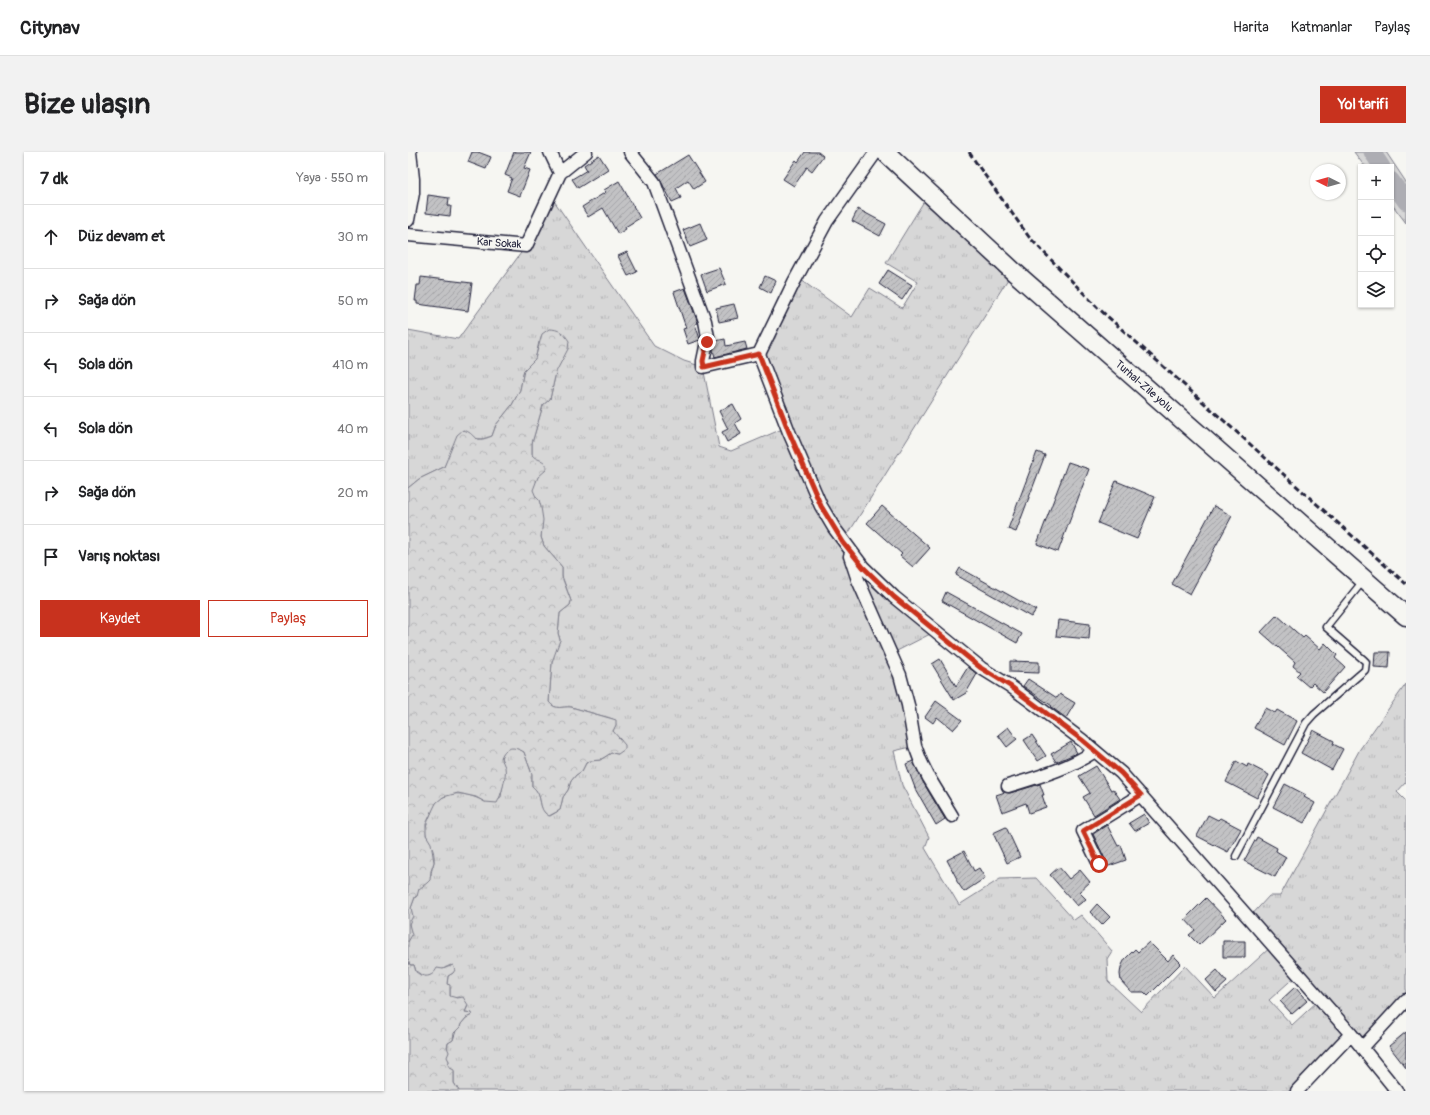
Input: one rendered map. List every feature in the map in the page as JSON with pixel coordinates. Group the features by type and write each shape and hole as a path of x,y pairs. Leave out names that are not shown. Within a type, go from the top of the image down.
{"main road":[{"name":"Turhal-Zile yolu","path":"885,152 1025,281 1406,616"}],"street":[{"path":"408,220 413,193 410,152"},
{"path":"550,152 560,173"},
{"name":"Kar Sokak","path":"408,235 526,246 560,173 586,152"},
{"path":"630,152 647,171 654,182 705,321 708,337 703,361 704,367 759,354"},
{"path":"876,152 827,221 794,282 759,354 807,475 824,511 848,548 875,579 894,597 981,668 1010,686 1037,706 1121,773 1351,1034 1397,1091"},
{"path":"848,548 858,580 900,675 908,704 915,746 921,762 952,816"},
{"path":"1008,786 1055,772 1071,765 1094,751"},
{"path":"1099,864 1083,831 1141,795"},
{"path":"1362,1048 1406,1000"},
{"path":"1297,1091 1351,1034"}],"lane":[{"path":"1236,856 1306,723 1314,714 1365,670 1366,662 1326,627 1364,580"}],"green space":[{"path":"1354,152 1386,152 1394,164 1363,164"},
{"path":"1394,164 1406,182 1406,223 1394,207"},
{"path":"929,193 1013,271 843,542 936,631 891,654 915,746 894,751 902,785 929,837 925,848 959,905 1000,879 1036,878 1074,920 1081,915 1112,951 1107,959 1108,981 1141,1012 1185,966 1215,998 1273,945 1249,918 1269,896 1280,896 1360,749 1406,684 1406,782 1397,792 1406,801 1406,1000 1362,1048 1351,1034 1297,1091 459,1091 454,1083 454,1072 448,1064 449,1061 446,1057 448,1043 453,1040 456,1031 466,1018 472,1015 472,1013 465,1012 468,1006 460,997 451,998 450,996 450,987 447,984 448,976 453,973 451,965 427,977 424,977 416,971 414,965 410,965 408,959 411,908 415,897 417,896 418,889 431,875 434,862 434,854 426,832 426,825 433,807 441,798 447,795 467,795 485,802 501,797 505,773 501,758 507,749 513,747 524,752 532,774 532,786 538,794 543,810 550,816 560,810 563,797 568,790 571,781 582,771 586,763 600,760 611,753 618,754 621,740 613,731 616,724 613,719 571,707 557,707 549,702 553,655 560,640 558,633 560,613 570,605 571,601 562,576 562,567 544,546 541,537 542,525 539,500 532,491 538,476 535,458 532,455 532,443 543,405 550,399 556,372 539,342 535,360 524,370 520,390 512,405 496,425 492,436 481,439 471,435 450,454 444,467 419,479 408,488 408,330 458,339 526,246 550,195 654,346 684,361 703,367 719,447 731,451 787,427 759,354 797,277 852,317 870,288 902,308 918,282 886,263","holes":["1298,974 1320,999 1292,1025 1269,1000"]},
{"path":"549,329 561,332 569,341 568,349 556,372 550,399 543,405 532,443 532,455 546,464 546,470 538,477 533,490 541,507 543,520 541,537 544,546 562,567 562,577 571,601 570,605 560,613 558,633 560,640 552,662 549,702 557,707 571,707 616,720 616,725 613,731 625,745 625,749 618,754 611,753 600,760 586,763 582,771 571,781 568,790 563,797 560,810 549,816 543,810 540,798 532,786 532,774 524,752 513,748 507,749 501,758 505,767 505,775 502,791 497,803 485,802 476,797 458,793 443,797 436,803 426,824 426,835 431,843 434,862 430,880 419,889 411,908 413,916 409,924 412,935 408,942 408,488 419,479 444,467 457,435 463,430 467,431 477,439 492,436 496,425 512,405 520,390 524,370 535,359 542,334"},
{"path":"408,959 410,965 414,965 416,972 425,976 433,974 437,968 443,969 453,965 455,970 448,976 447,984 450,985 450,996 457,998 463,997 468,1005 465,1012 472,1013 472,1015 466,1018 454,1033 453,1040 448,1043 447,1047 449,1052 447,1057 449,1061 448,1065 454,1070 454,1083 459,1091 408,1091"}],"building":[{"path":"472,152 478,152 491,157 486,169 468,162"},
{"path":"514,152 531,152 524,168 530,170 520,196 507,191 512,178 505,175"},
{"path":"805,152 818,152 823,156 812,171 807,167 794,186 783,179 796,160 798,162"},
{"path":"599,155 608,169 578,188 572,179 587,170 584,165"},
{"path":"688,155 705,182 694,189 688,180 676,188 681,198 672,202 657,174"},
{"path":"619,181 640,218 625,227 626,229 618,234 603,208 588,217 582,207 606,192 604,190"},
{"path":"428,195 449,198 448,206 451,206 450,216 426,213"},
{"path":"858,209 886,224 880,236 852,221"},
{"path":"700,223 707,240 690,247 683,230"},
{"path":"627,252 637,272 628,276 618,256"},
{"path":"719,268 726,284 707,291 701,274"},
{"path":"888,270 912,285 902,300 879,284"},
{"path":"765,276 776,281 771,293 760,287"},
{"path":"421,277 472,283 468,311 417,304 417,301 415,301 417,285 420,285"},
{"path":"685,288 698,323 695,324 700,339 688,344 683,329 686,328 674,292"},
{"path":"734,304 738,318 719,322 716,308"},
{"path":"725,339 726,346 745,342 747,349 715,357 713,350 715,341"},
{"path":"733,404 741,419 735,423 741,434 727,442 722,432 728,429 719,411"},
{"path":"1037,452 1045,455 1016,532 1008,529"},
{"path":"1068,462 1089,469 1058,552 1037,544"},
{"path":"1116,481 1155,497 1137,539 1098,523"},
{"path":"882,506 930,548 913,567 900,556 902,554 867,523"},
{"path":"1214,506 1232,516 1190,594 1172,584"},
{"path":"960,568 1036,610 1031,617 956,575"},
{"path":"946,592 1022,634 1017,643 942,601"},
{"path":"1277,615 1303,638 1305,636 1320,649 1325,643 1337,655 1335,658 1345,667 1323,692 1313,683 1309,687 1296,676 1300,672 1293,666 1295,662 1261,632"},
{"path":"1058,620 1090,624 1089,639 1056,636"},
{"path":"1375,652 1390,652 1389,668 1374,667"},
{"path":"940,659 956,686 968,667 977,674 966,693 954,700 932,664"},
{"path":"1010,661 1039,662 1039,673 1010,672"},
{"path":"1028,679 1057,698 1060,694 1075,703 1066,718 1051,707 1052,706 1023,686"},
{"path":"936,701 962,720 953,730 937,717 933,723 925,717"},
{"path":"1265,708 1275,713 1277,710 1297,721 1285,745 1254,728"},
{"path":"1008,727 1017,739 1007,747 998,735"},
{"path":"1313,730 1334,741 1333,744 1343,749 1332,770 1301,753"},
{"path":"1032,735 1046,756 1038,761 1024,740"},
{"path":"1071,742 1077,753 1056,762 1051,754"},
{"path":"913,761 923,782 945,819 936,825 915,788 906,764"},
{"path":"1236,761 1247,767 1248,764 1269,775 1257,798 1226,782"},
{"path":"1096,766 1111,790 1113,789 1120,799 1094,815 1083,797 1090,793 1079,776"},
{"path":"1040,784 1046,807 1029,813 1026,803 1002,812 996,795 1005,792 1010,793"},
{"path":"1285,784 1306,795 1304,797 1315,803 1304,823 1273,807"},
{"path":"1144,814 1149,823 1135,831 1129,823"},
{"path":"1208,815 1218,820 1220,818 1241,829 1228,852 1197,836"},
{"path":"1107,825 1118,846 1121,845 1126,860 1106,867 1106,861 1093,834"},
{"path":"1006,827 1020,857 1007,863 993,833"},
{"path":"1257,837 1277,848 1276,851 1286,857 1275,877 1244,861"},
{"path":"964,851 974,871 979,868 985,878 964,892 956,880 957,879 947,860"},
{"path":"1059,867 1069,879 1080,870 1090,882 1079,892 1086,899 1077,906 1050,875"},
{"path":"1206,898 1226,919 1199,945 1189,935 1195,930 1185,919"},
{"path":"1097,904 1110,917 1102,925 1090,912"},
{"path":"1223,941 1245,941 1245,957 1223,957"},
{"path":"1149,942 1168,961 1173,955 1181,963 1148,996 1144,992 1131,992 1121,981 1120,974 1121,967 1125,959 1135,949 1138,952"},
{"path":"1217,970 1227,982 1216,992 1206,980"},
{"path":"1295,987 1307,1001 1292,1014 1280,1001"},
{"path":"1406,1032 1406,1068 1389,1046"}],"waterway":[{"path":"1372,152 1380,164"},
{"path":"1394,184 1406,202"}],"railway":[{"path":"969,152 1029,237 1097,307 1406,584"}],"route":[{"path":"707,342 703,361 704,367 759,354 789,432 821,506 834,528 863,567 894,597 981,668 1010,686 1082,740 1121,773 1141,795 1083,831 1099,864"}]}
